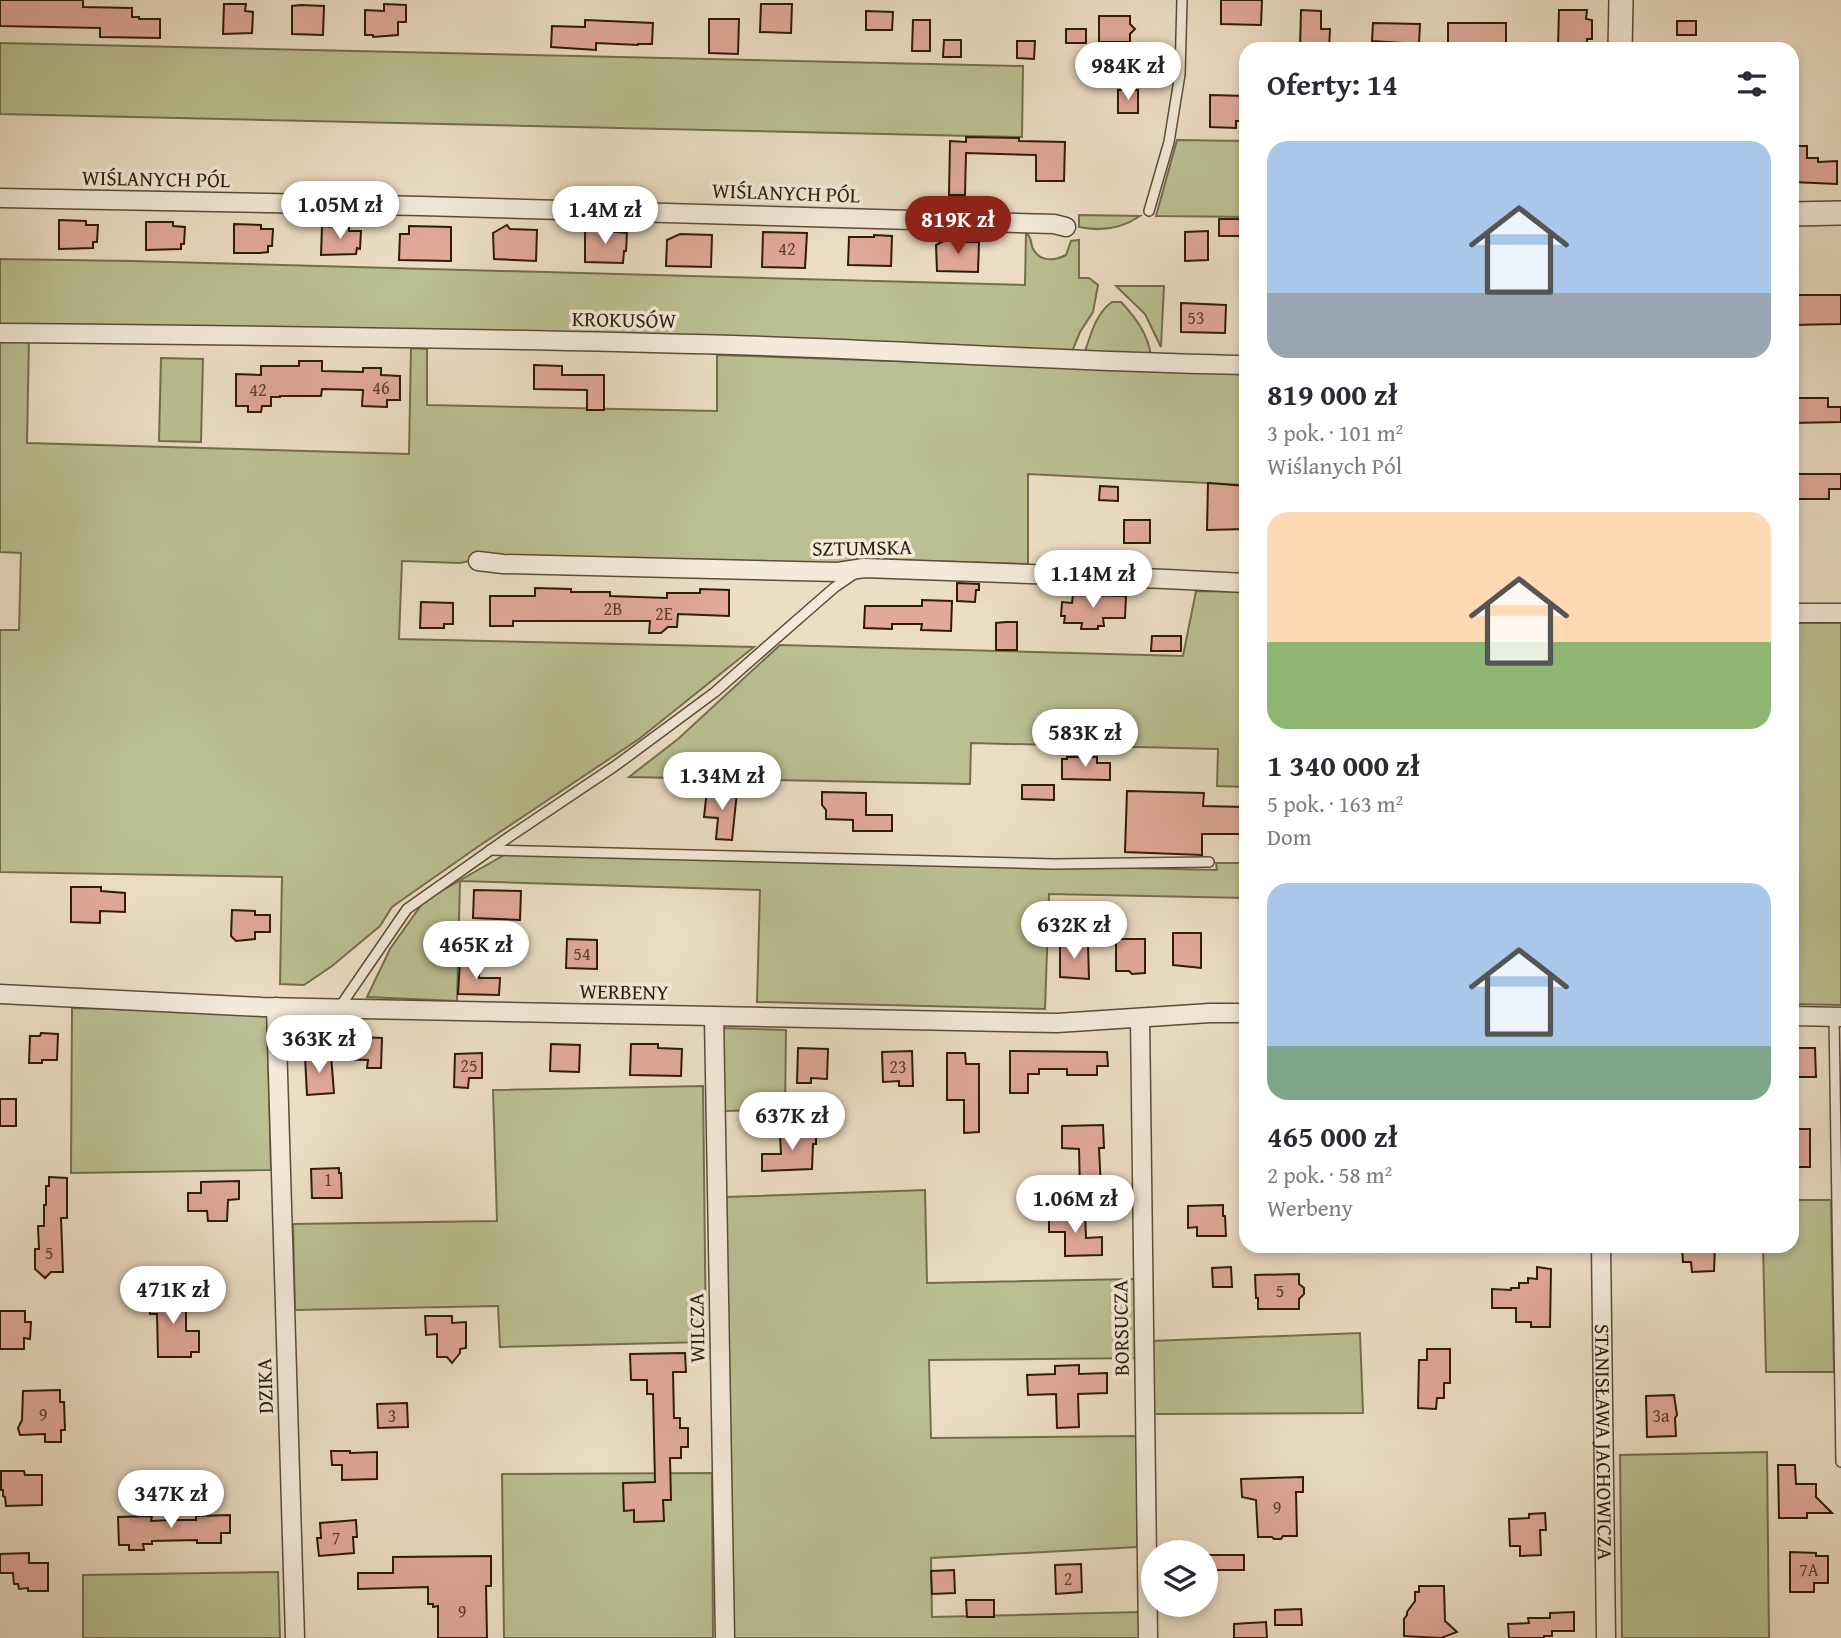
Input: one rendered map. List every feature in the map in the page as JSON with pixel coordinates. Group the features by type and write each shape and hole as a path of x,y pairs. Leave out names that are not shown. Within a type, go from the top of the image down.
{"street":[{"path":"1620,42 1621,0"},
{"name":"WIŚLANYCH PÓL","path":"0,198 503,208 1054,223 1066,227"},
{"path":"1799,214 1841,213"},
{"name":"KROKUSÓW","path":"0,333 735,345 1099,362 1239,365"},
{"name":"SZTUMSKA","path":"478,561 503,564 838,572 864,568 1239,583"},
{"path":"1799,613 1841,613"},
{"name":"WERBENY","path":"0,994 276,1007 1057,1023 1239,1013"},
{"name":"DZIKA","path":"276,1007 295,1638"},
{"path":"1799,1016 1837,1017"},
{"name":"WILCZA","path":"714,1017 725,1638"},
{"name":"BORSUCZA","path":"1140,1018 1148,1638"},
{"name":"STANISŁAWA JACHOWICZA","path":"1601,1253 1606,1638"}],"lane":[{"path":"1149,211 1168,142 1180,74 1182,0"},
{"path":"339,1008 407,909 615,766 715,692 835,587 864,568"},
{"path":"490,850 1054,864 1209,862"},
{"path":"1837,1017 1841,1462"}],"green space":[{"path":"0,43 1023,66 1022,137 0,114"},
{"path":"1177,140 1239,141 1239,217 1156,216"},
{"path":"1079,215 1140,216 1118,227 1096,229 1079,227"},
{"path":"1026,232 1036,253 1048,259 1066,255 1071,241 1079,240 1079,278 1089,278 1098,285 1093,312 1080,332 1071,354 0,326 0,259 1025,285"},
{"path":"1116,286 1164,286 1161,347 1145,314"},
{"path":"1112,302 1121,302 1136,320 1144,333 1151,356 1084,354 1098,319"},
{"path":"0,336 29,336 27,443 409,454 411,348 427,349 427,405 717,411 717,355 1239,373 1239,485 1028,474 1028,564 863,559 833,566 493,556 460,563 402,561 399,639 754,647 639,739 392,907 380,926 332,966 304,985 280,984 282,877 0,872 0,630 19,630 21,553 0,552"},
{"path":"161,358 203,359 201,442 159,441"},
{"path":"1196,591 1239,592 1239,787 1217,786 1218,749 971,743 970,784 629,777 678,739 780,645 1183,656"},
{"path":"1799,623 1841,623 1841,1005 1799,1004"},
{"path":"506,854 1217,870 1216,863 1239,863 1239,898 1049,894 1045,1009 757,1002 760,890 460,881 457,1001 367,997 390,949 424,901"},
{"path":"72,1008 267,1013 271,1170 71,1173"},
{"path":"720,1028 786,1030 785,1110 723,1111"},
{"path":"703,1086 706,1342 500,1347 498,1306 295,1310 293,1224 497,1221 493,1090"},
{"path":"925,1190 927,1283 1134,1279 1138,1358 929,1360 931,1438 1137,1436 1137,1547 931,1558 932,1617 1140,1612 1141,1638 734,1638 726,1197"},
{"path":"1799,1200 1831,1200 1834,1372 1766,1372 1763,1253 1799,1253"},
{"path":"1360,1333 1363,1413 1153,1414 1151,1341"},
{"path":"1767,1452 1769,1638 1622,1638 1620,1455"},
{"path":"712,1473 713,1638 504,1638 502,1474"},
{"path":"278,1572 280,1638 83,1638 83,1575"}],"building":[{"path":"0,0 83,0 83,7 132,8 132,17 160,19 160,38 100,37 100,28 0,26"},
{"path":"1221,0 1262,0 1261,25 1221,24"},
{"path":"224,4 246,4 245,11 253,12 252,33 223,34"},
{"path":"384,4 406,5 406,22 398,22 398,35 365,35 365,10 384,11"},
{"path":"761,4 792,4 791,33 760,32"},
{"path":"292,6 324,6 323,35 292,34"},
{"path":"1301,10 1321,11 1321,29 1330,29 1329,42 1300,42"},
{"path":"1559,10 1587,10 1586,19 1592,20 1592,39 1587,39 1587,42 1558,42"},
{"path":"866,11 893,12 892,30 866,30"},
{"path":"1099,16 1130,16 1130,24 1135,29 1130,34 1130,42 1099,42"},
{"path":"709,19 739,19 738,54 709,53"},
{"path":"585,20 653,23 652,44 596,43 596,50 551,47 552,26 585,27"},
{"path":"913,20 930,20 930,51 912,51"},
{"path":"1677,21 1696,21 1696,35 1677,35"},
{"path":"1373,23 1420,24 1419,42 1372,41"},
{"path":"1448,23 1506,23 1506,42 1448,42"},
{"path":"1066,29 1086,29 1086,43 1066,43"},
{"path":"944,40 961,40 961,57 943,57"},
{"path":"1017,41 1035,41 1034,59 1017,58"},
{"path":"1118,90 1138,90 1138,113 1118,113"},
{"path":"1210,95 1239,96 1239,121 1236,121 1236,128 1210,127"},
{"path":"966,137 1065,142 1064,181 1036,181 1036,155 966,153 965,195 949,195 950,141 966,142"},
{"path":"1799,146 1807,146 1807,158 1818,158 1818,162 1837,161 1837,184 1799,182"},
{"path":"1219,219 1239,219 1239,236 1219,236"},
{"path":"59,220 86,221 86,225 98,225 97,242 93,242 93,248 59,249"},
{"path":"146,222 173,222 173,226 185,227 181,249 146,250"},
{"path":"234,224 261,225 261,229 273,229 272,246 268,246 268,252 234,253"},
{"path":"507,225 510,229 537,230 536,261 494,259 493,233"},
{"path":"322,226 349,227 349,231 361,231 360,249 357,248 356,254 321,255"},
{"path":"409,226 451,227 451,261 399,260 400,234 409,234"},
{"path":"585,229 627,233 623,263 585,262"},
{"path":"1208,231 1208,260 1185,261 1185,232"},
{"path":"763,232 807,233 805,268 762,267"},
{"path":"680,234 712,235 711,267 666,266 667,240"},
{"path":"892,236 891,266 848,265 849,237"},
{"path":"951,237 953,242 979,242 978,272 937,271 936,245"},
{"path":"1799,295 1841,295 1841,324 1799,325"},
{"path":"1181,303 1226,305 1225,333 1181,332"},
{"path":"299,361 322,361 322,371 363,372 363,368 381,368 381,375 400,376 400,400 387,400 387,407 362,406 363,390 322,389 321,396 271,397 271,406 262,406 261,412 248,412 248,406 236,406 236,374 261,375 261,366 299,366"},
{"path":"534,365 562,366 562,375 604,375 604,410 587,410 587,390 534,389"},
{"path":"1799,398 1828,398 1828,407 1841,407 1841,422 1799,423"},
{"path":"1799,474 1841,474 1841,489 1829,489 1829,499 1799,499"},
{"path":"1208,483 1239,485 1239,529 1207,530"},
{"path":"1100,486 1118,487 1118,501 1099,500"},
{"path":"1124,520 1150,520 1150,543 1124,543"},
{"path":"957,583 979,584 975,602 957,601"},
{"path":"535,588 610,592 610,596 667,598 667,593 700,593 700,589 729,590 729,616 678,614 677,627 668,627 661,633 649,633 650,621 513,621 513,626 490,626 490,596 535,596"},
{"path":"1073,595 1126,596 1125,618 1103,618 1104,626 1098,626 1098,629 1081,629 1082,623 1064,623 1065,616 1061,616 1062,602 1072,603"},
{"path":"922,600 952,601 951,631 921,630 922,624 892,624 892,629 864,628 865,606 922,606"},
{"path":"421,602 453,603 453,624 444,624 444,628 420,628"},
{"path":"1017,622 1017,650 996,650 996,623"},
{"path":"1152,636 1181,636 1181,651 1151,651"},
{"path":"1097,757 1097,763 1110,763 1110,780 1062,779 1062,759"},
{"path":"1022,785 1054,785 1054,800 1022,799"},
{"path":"707,790 737,792 732,840 716,839 718,818 704,817"},
{"path":"1127,791 1204,793 1203,806 1239,807 1239,834 1202,834 1202,855 1125,852"},
{"path":"822,792 866,793 866,815 892,815 892,831 853,831 853,820 826,819"},
{"path":"71,887 101,887 101,891 125,893 125,912 100,911 100,923 71,922"},
{"path":"474,890 521,891 520,920 473,918"},
{"path":"232,910 270,915 270,932 255,932 255,939 236,941 231,936"},
{"path":"1173,933 1201,933 1201,968 1173,965"},
{"path":"567,939 597,940 597,969 566,968"},
{"path":"1116,939 1145,939 1145,973 1116,971"},
{"path":"1060,944 1088,944 1089,979 1060,977"},
{"path":"460,961 480,961 479,978 500,978 499,995 458,994"},
{"path":"339,1032 361,1032 361,1037 382,1038 381,1068 367,1068 368,1060 338,1059"},
{"path":"41,1033 58,1034 57,1060 29,1063 30,1036 40,1036"},
{"path":"551,1044 580,1045 579,1072 550,1071"},
{"path":"631,1044 658,1044 658,1048 682,1049 681,1076 630,1075"},
{"path":"798,1048 828,1049 827,1079 811,1078 811,1083 797,1083"},
{"path":"1799,1048 1815,1048 1816,1077 1799,1077"},
{"path":"912,1051 913,1086 899,1086 899,1081 883,1082 882,1052"},
{"path":"1010,1051 1107,1052 1108,1066 1097,1066 1097,1075 1067,1075 1067,1069 1039,1069 1039,1074 1028,1074 1028,1093 1010,1093"},
{"path":"482,1053 482,1078 469,1078 468,1088 454,1087 455,1054"},
{"path":"947,1053 965,1053 966,1064 979,1064 979,1132 964,1133 964,1100 947,1100"},
{"path":"331,1055 334,1093 307,1095 305,1056"},
{"path":"0,1099 16,1099 16,1126 0,1126"},
{"path":"1103,1125 1104,1148 1099,1148 1101,1189 1080,1189 1079,1149 1062,1148 1062,1126"},
{"path":"1799,1129 1810,1129 1810,1167 1799,1167"},
{"path":"781,1130 816,1130 812,1169 762,1171 762,1154 781,1154"},
{"path":"339,1168 342,1198 312,1198 311,1169"},
{"path":"49,1177 67,1178 67,1218 61,1218 63,1272 51,1272 45,1278 35,1269 35,1249 39,1249 38,1226 44,1226 44,1205"},
{"path":"239,1181 239,1199 228,1200 227,1221 208,1221 207,1211 188,1211 188,1193 201,1193 201,1182"},
{"path":"1223,1205 1226,1236 1197,1236 1197,1227 1188,1228 1188,1206"},
{"path":"1085,1213 1086,1238 1102,1237 1102,1255 1065,1256 1065,1232 1049,1232 1049,1214"},
{"path":"1682,1253 1715,1253 1714,1271 1692,1272 1691,1262 1683,1262"},
{"path":"1231,1267 1232,1287 1213,1287 1212,1268"},
{"path":"1537,1267 1551,1269 1550,1327 1531,1327 1531,1322 1516,1322 1516,1308 1492,1308 1492,1289 1519,1288 1519,1283 1528,1283 1528,1278 1537,1279"},
{"path":"1299,1274 1299,1284 1304,1288 1304,1294 1299,1299 1299,1309 1258,1309 1255,1275"},
{"path":"220,1276 220,1302 194,1303 194,1277"},
{"path":"186,1293 186,1331 199,1331 199,1352 191,1352 191,1357 158,1357 157,1314 150,1314 150,1294"},
{"path":"0,1311 25,1311 25,1322 31,1322 30,1339 24,1338 24,1349 0,1349"},
{"path":"425,1316 452,1316 452,1323 466,1322 466,1348 460,1349 452,1363 447,1357 437,1357 437,1334 426,1335"},
{"path":"1427,1349 1450,1349 1450,1383 1444,1383 1444,1398 1437,1398 1436,1409 1418,1408 1419,1360 1427,1360"},
{"path":"685,1353 686,1372 673,1372 674,1418 680,1418 680,1428 688,1428 688,1447 681,1447 681,1458 670,1458 671,1500 663,1500 664,1521 634,1522 634,1510 624,1511 623,1483 655,1482 653,1394 647,1394 647,1380 631,1380 630,1354"},
{"path":"1079,1365 1079,1374 1107,1373 1107,1393 1078,1394 1079,1427 1057,1428 1056,1394 1028,1395 1027,1375 1055,1374 1055,1366"},
{"path":"60,1390 60,1402 64,1402 65,1430 61,1430 61,1442 45,1442 45,1434 20,1435 18,1428 22,1420 23,1391"},
{"path":"1674,1395 1676,1436 1647,1437 1646,1396"},
{"path":"407,1403 408,1427 378,1428 377,1404"},
{"path":"331,1451 377,1452 377,1479 342,1480 342,1465 332,1465"},
{"path":"1778,1465 1795,1465 1796,1484 1816,1484 1816,1497 1832,1513 1807,1513 1807,1518 1779,1518"},
{"path":"1,1471 24,1471 25,1475 42,1475 42,1505 6,1506 1,1490"},
{"path":"1303,1477 1303,1492 1296,1492 1297,1536 1283,1536 1281,1539 1258,1537 1256,1500 1242,1497 1241,1479"},
{"path":"1545,1513 1546,1530 1540,1530 1541,1555 1520,1556 1520,1546 1510,1546 1509,1519 1529,1518 1529,1514"},
{"path":"230,1515 230,1533 221,1533 221,1543 197,1543 197,1540 152,1541 152,1544 143,1544 144,1550 129,1550 129,1545 119,1545 118,1517 152,1516 151,1521 196,1520 196,1516"},
{"path":"356,1520 354,1553 319,1556 317,1538 321,1538 320,1523"},
{"path":"1790,1552 1828,1556 1828,1583 1814,1583 1814,1592 1790,1592"},
{"path":"29,1553 29,1563 48,1563 48,1591 19,1589 18,1584 14,1584 13,1573 0,1573 0,1554"},
{"path":"1218,1555 1244,1555 1244,1570 1218,1570"},
{"path":"491,1556 491,1586 486,1586 487,1638 438,1638 438,1606 428,1604 428,1587 358,1589 358,1573 393,1573 393,1557"},
{"path":"1081,1564 1082,1592 1056,1594 1055,1565"},
{"path":"954,1570 955,1593 932,1594 931,1571"},
{"path":"1419,1586 1444,1586 1445,1621 1457,1632 1441,1638 1404,1636 1404,1619 1415,1601 1415,1592 1419,1592"},
{"path":"966,1600 994,1600 994,1617 967,1617"},
{"path":"1301,1609 1302,1625 1275,1625 1275,1610"},
{"path":"1574,1612 1574,1631 1552,1631 1552,1636 1544,1638 1509,1638 1508,1624 1529,1623 1528,1618 1550,1618 1550,1613"},
{"path":"1266,1622 1267,1638 1234,1638 1234,1624"}]}
